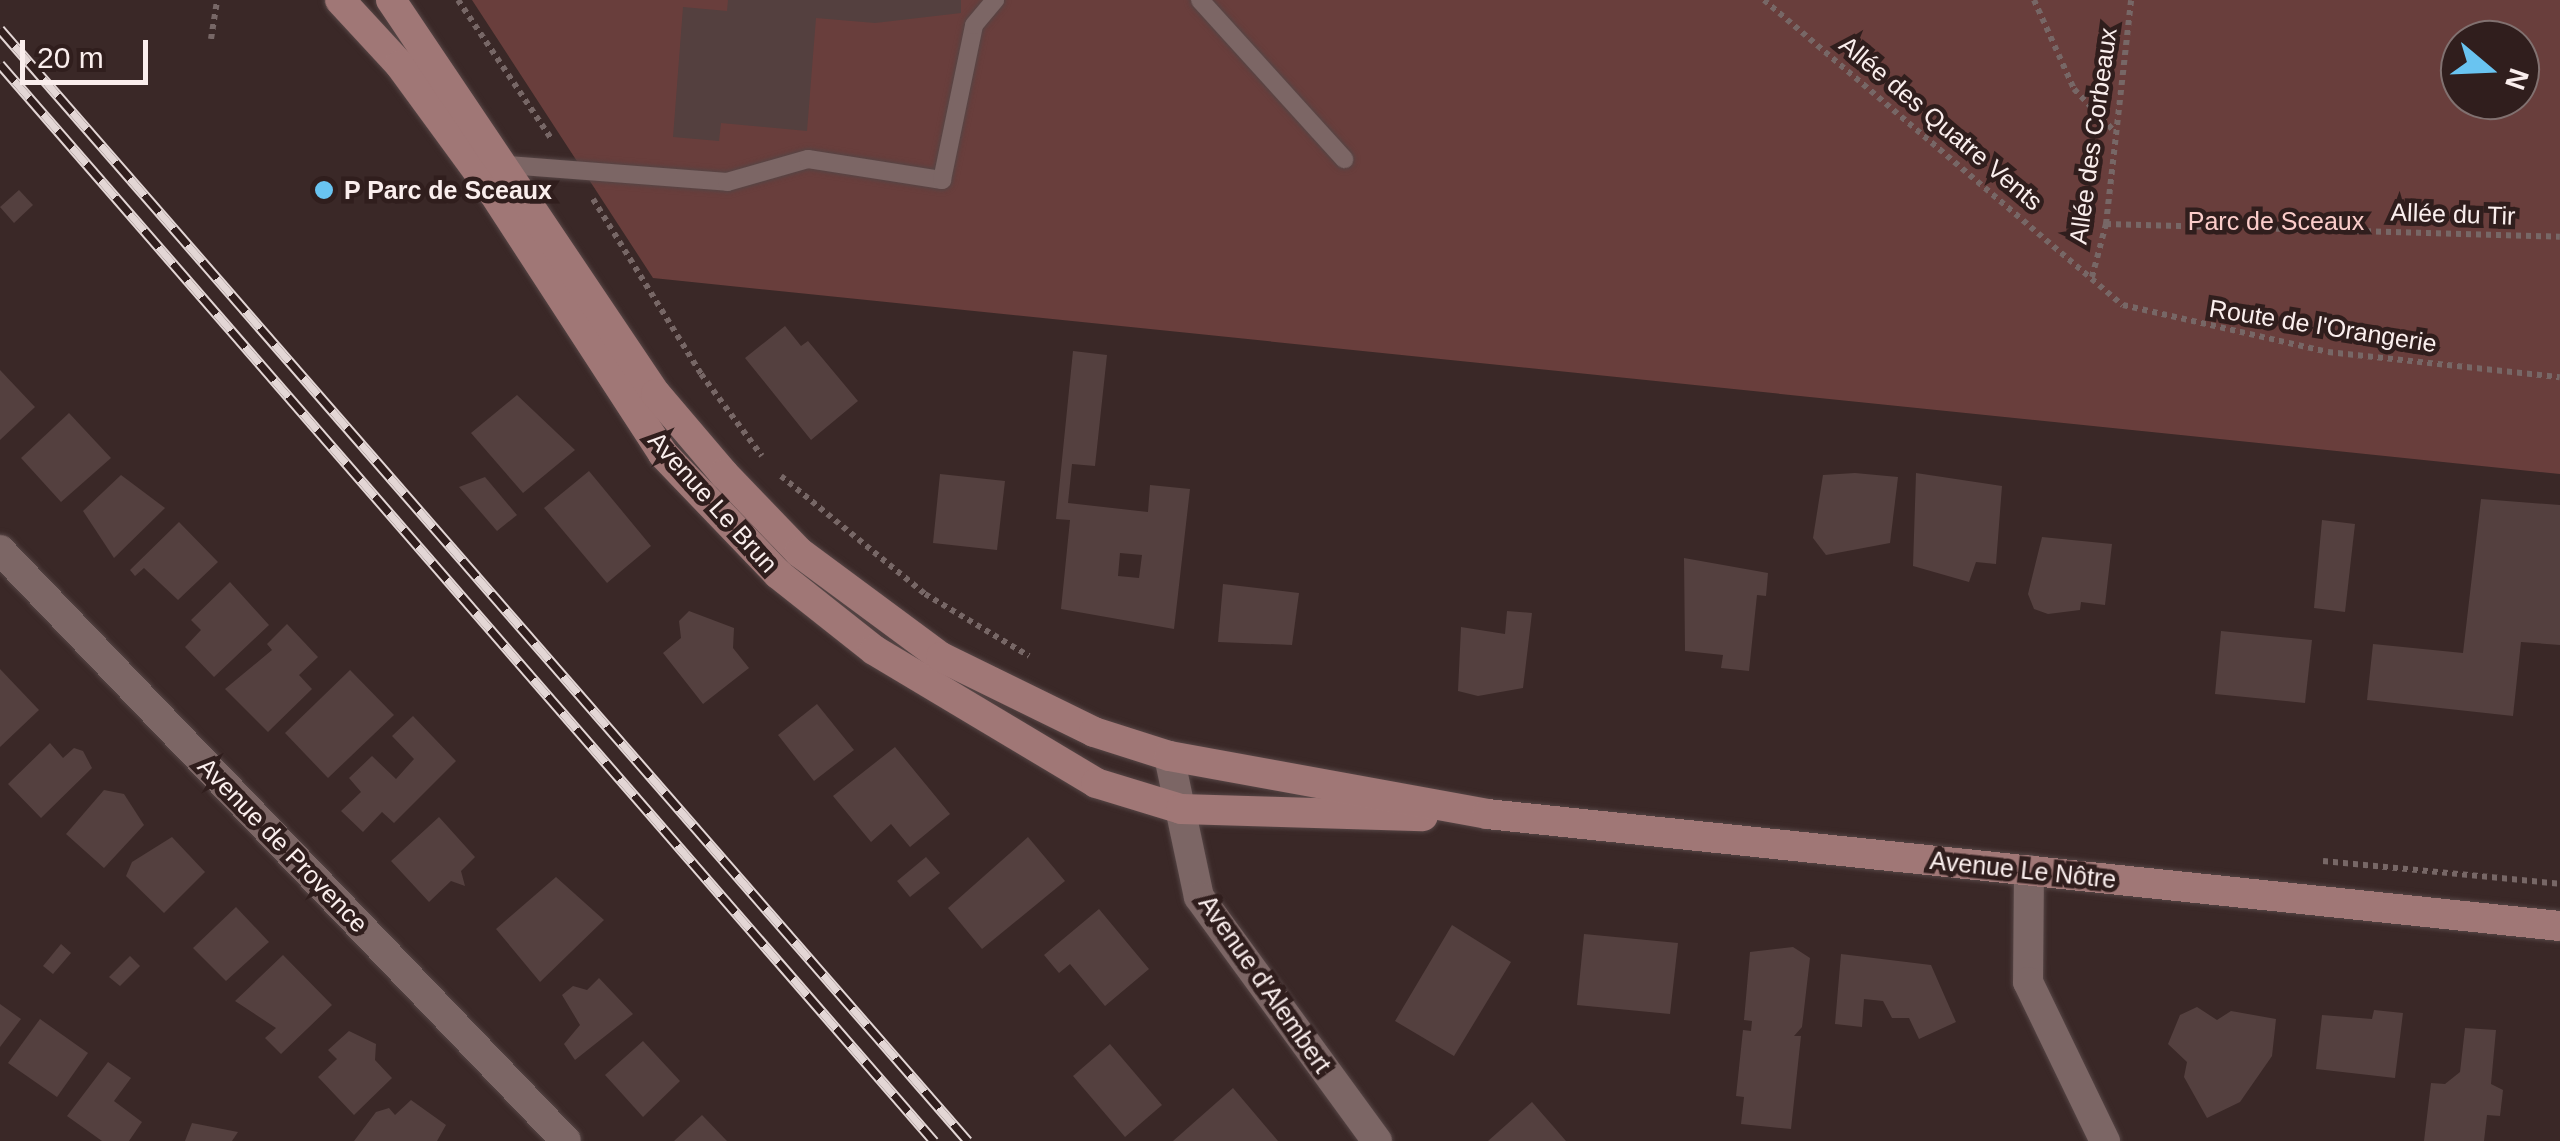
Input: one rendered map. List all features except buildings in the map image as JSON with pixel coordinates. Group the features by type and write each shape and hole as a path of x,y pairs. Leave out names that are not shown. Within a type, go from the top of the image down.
{"main road":[{"name":"Avenue Le Brun","path":"340,0 474,167 662,454 778,574 874,650 1016,740 1096,783 1181,809"},
{"name":"Avenue Le Brun","path":"392,0 505,163 656,394 799,552 940,657 1094,732 1169,756"},
{"name":"Avenue Le Nôtre","path":"1169,756 1487,814 2560,926"},
{"name":"Avenue Le Nôtre","path":"1181,809 1487,814"}],"street":[{"name":"Avenue de Provence","path":"0,550 566,1141"},
{"name":"Avenue d'Alembert","path":"1169,756 1199,897 1377,1141"},
{"path":"2029,870 2028,982 2105,1141"}],"lane":[{"path":"474,167 505,163 727,182 808,159 942,180 974,24 995,0"},
{"path":"1200,0 1344,159"}],"path":[{"path":"211,40 217,0"},
{"path":"458,0 701,374 770,467 926,594 1044,665"},
{"name":"Allée des Quatre Vents","path":"1764,0 2092,277"},
{"path":"2034,0 2074,90 2116,133"},
{"name":"Allée des Corbeaux","path":"2092,277 2106,224 2131,0"},
{"name":"Allée du Tir","path":"2106,224 2560,237"},
{"name":"Route de l'Orangerie","path":"2092,277 2123,305 2188,325 2328,352 2560,378"},
{"path":"2327,875 2366,879"}],"green space":[{"name":"Parc de Sceaux","path":"472,0 2560,0 2560,474 653,278"}],"railway":[{"path":"0,29 968,1141"},
{"path":"0,64 934,1141"}],"place":[{"name":"P Parc de Sceaux","path":"324,190"}]}
